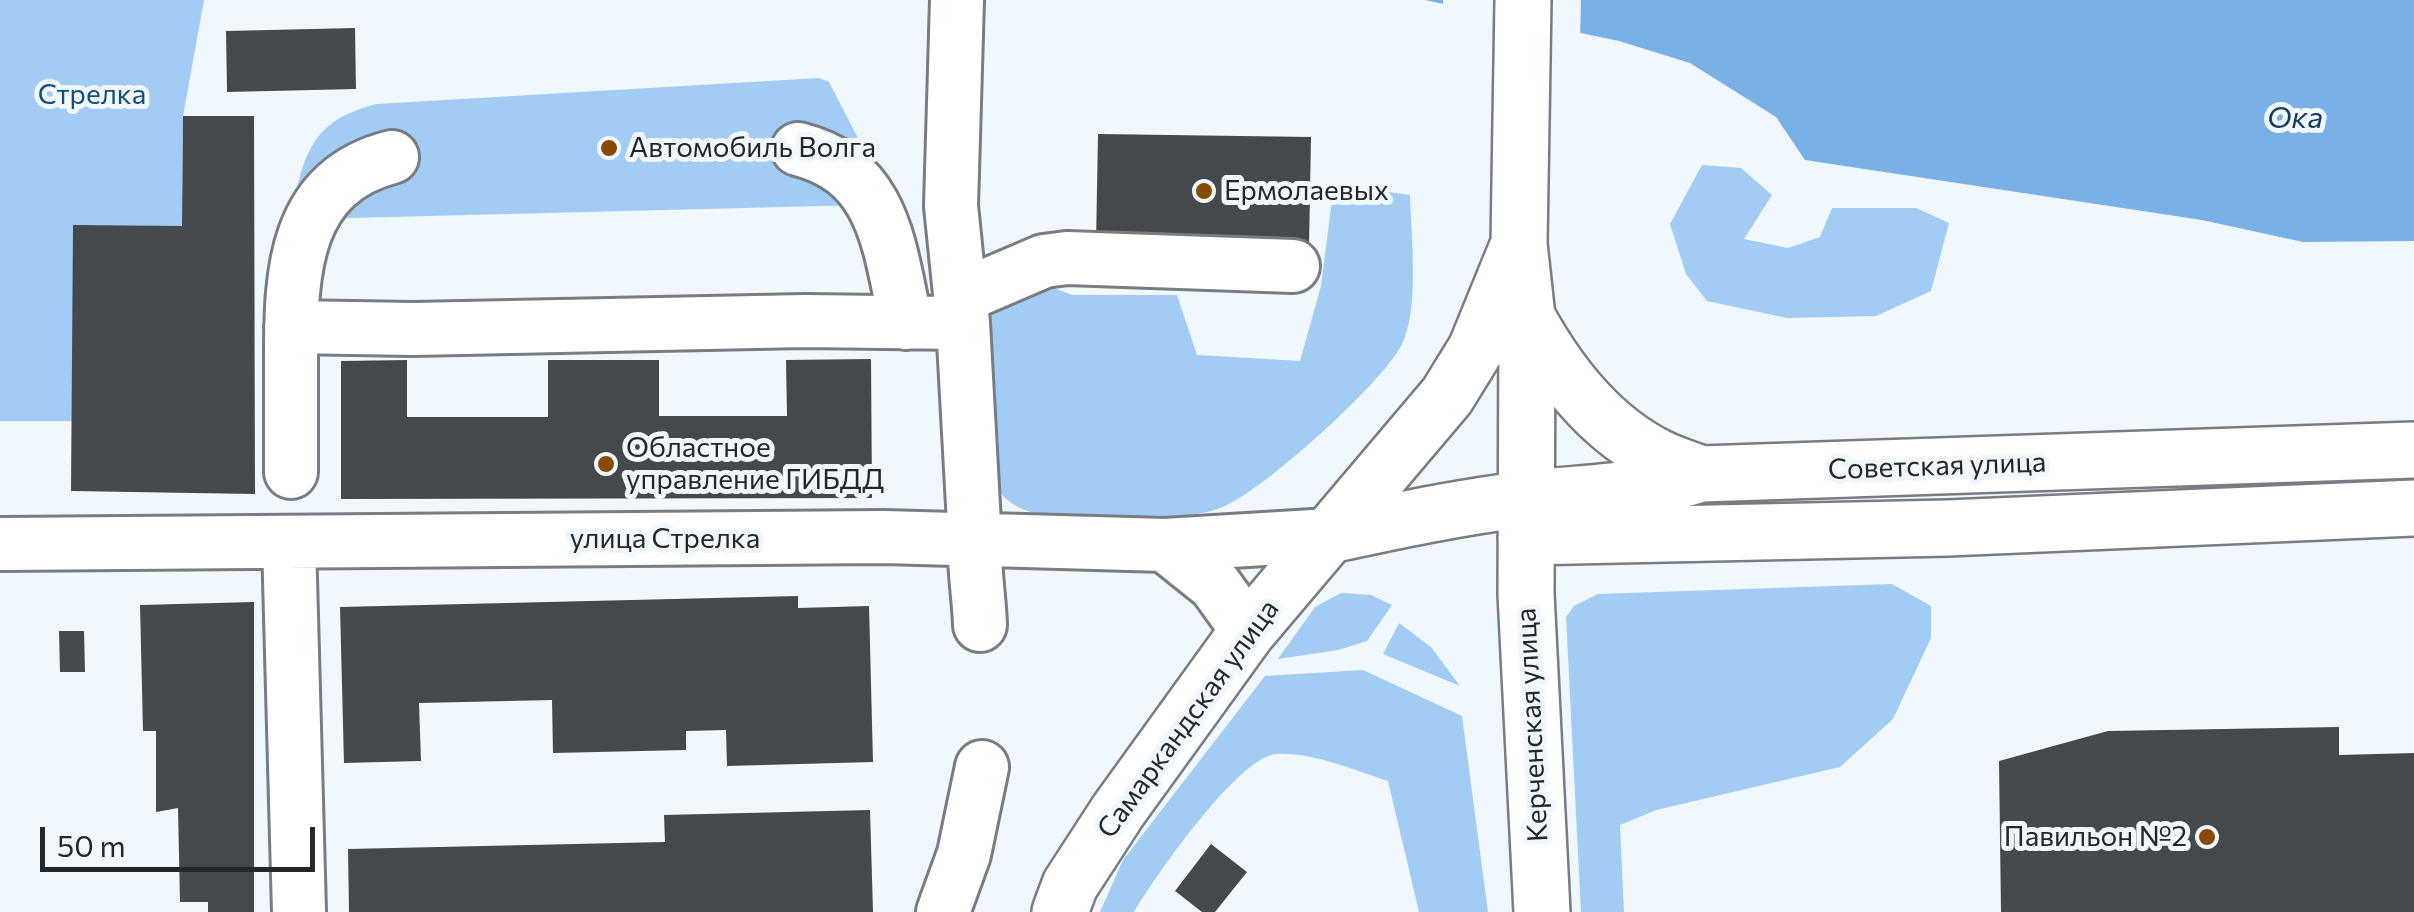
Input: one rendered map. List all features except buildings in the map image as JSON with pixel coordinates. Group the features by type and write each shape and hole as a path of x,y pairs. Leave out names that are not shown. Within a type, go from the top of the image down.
{"main road":[{"path":"1519,244 1523,0"},
{"name":"Керченская улица","path":"1519,244 1527,317 1527,629 1542,912"},
{"name":"Самаркандская улица","path":"1060,912 1070,885 1118,811 1248,631 1447,396 1476,349 1519,244"},
{"name":"Советская улица","path":"1527,317 1545,349 1593,408 1656,456 1701,474 2414,450"},
{"path":"1527,518 1606,494 1701,474"},
{"path":"1330,535 1439,512 1870,530 2414,508"}],"street":[{"path":"957,0 951,206 962,310 974,574 980,625"},
{"path":"798,150 832,162 872,198 884,228 906,323"},
{"path":"291,472 292,296 298,255 311,218 337,183 371,162 392,157"},
{"path":"291,327 906,323 962,310 1044,261 1066,258 1293,266"},
{"name":"улица Стрелка","path":"0,544 884,537 1165,545 1330,535"},
{"path":"290,542 299,912"},
{"path":"1165,545 1215,585 1248,631"},
{"path":"942,912 964,854 982,767"}],"green space":[{"name":"Стрелка","path":"0,0 204,0 183,116 182,226 72,421 0,421"},
{"path":"819,78 829,82 877,175 862,205 311,219 295,198 305,162 319,136 342,117 377,104"},
{"path":"1702,165 1741,168 1772,195 1744,239 1788,248 1820,237 1832,208 1916,208 1949,223 1931,291 1876,316 1787,318 1707,301 1686,274 1670,224"},
{"path":"1334,184 1410,195 1413,273 1407,331 1389,363 1345,410 1262,482 1238,499 1204,513 1152,518 1057,516 1023,509 1003,496 995,486 986,324 998,293 1038,282 1072,295 1177,295 1197,355 1300,361 1321,286"},
{"path":"1892,584 1931,606 1931,638 1893,719 1840,767 1656,810 1620,825 1624,912 1581,912 1566,617 1574,606 1598,594"},
{"path":"1341,593 1371,595 1392,605 1367,641 1338,650 1278,659 1315,607"},
{"path":"1399,623 1431,647 1460,686 1383,654"},
{"path":"1363,670 1462,716 1488,912 1419,912 1388,781 1318,759 1276,754 1260,760 1220,796 1159,873 1134,912 1100,912 1123,860 1265,676"}],"water":[{"name":"Ока","path":"1425,0 2414,0 2414,241 2303,242 2202,220 1805,160 1776,117 1690,63 1619,41"}],"pier":[{"path":"1443,0 1581,0 1580,38 1443,9"}],"place":[{"name":"Автомобиль Волга","path":"609,148"},
{"name":"Ермолаевых","path":"1204,191"},
{"name":"Областное управление ГИБДД","path":"606,464"},
{"name":"Павильон №2","path":"2207,837"}]}
